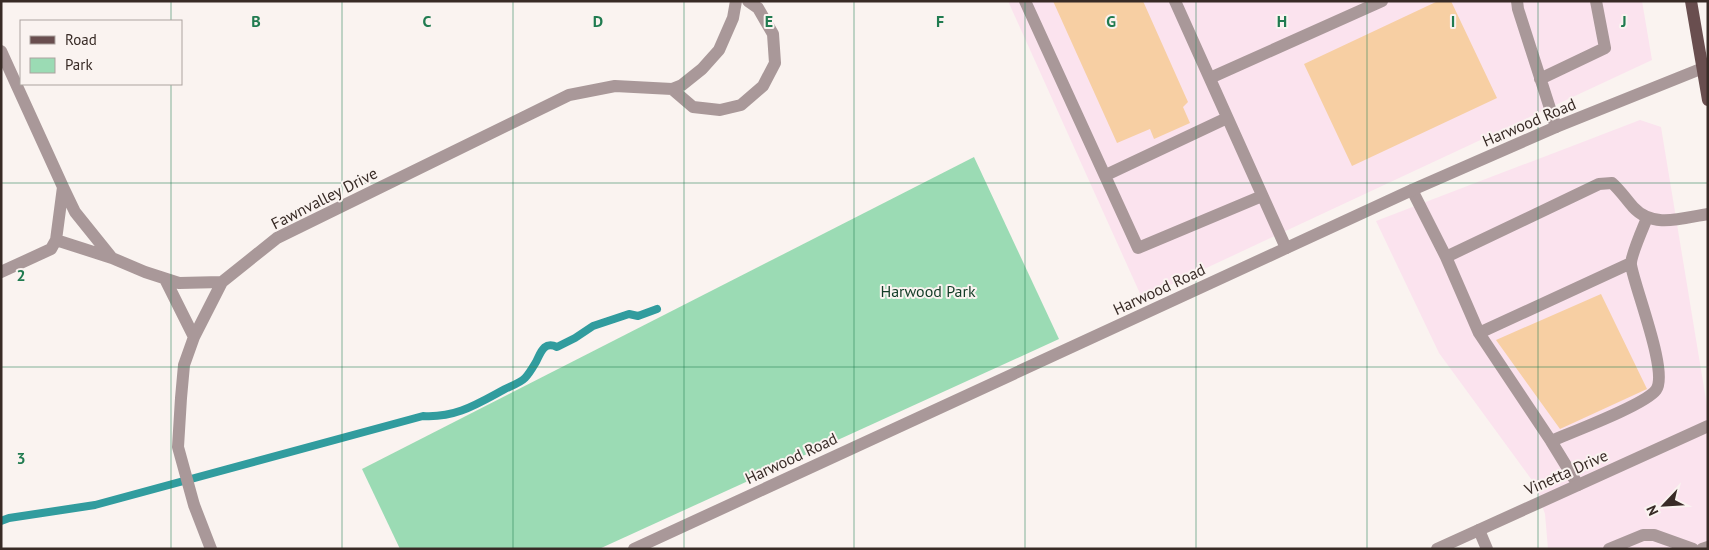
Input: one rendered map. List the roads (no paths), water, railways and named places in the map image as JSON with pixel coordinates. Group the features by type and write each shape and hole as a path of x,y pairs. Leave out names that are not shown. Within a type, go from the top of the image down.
{"main road":[{"path":"1691,1 1708,100"}],"street":[{"path":"736,1 733,18 718,50 702,69 682,85 672,90 694,106 720,110 740,105 763,86 775,63 773,34 758,8 748,1"},
{"path":"1024,1 1106,175 1138,248 1262,196"},
{"path":"1175,1 1286,248"},
{"path":"1210,78 1382,1"},
{"path":"1517,1 1556,127"},
{"path":"1540,79 1605,48 1596,1"},
{"path":"1,51 75,212 112,258"},
{"name":"Harwood Road","path":"634,549 1412,190 1556,127 1703,68"},
{"name":"Fawnvalley Drive","path":"222,282 277,238 569,95 615,86 672,90"},
{"path":"1106,175 1227,118"},
{"path":"1446,257 1599,184 1612,183 1634,208 1646,218 1663,221 1708,214"},
{"path":"1,272 50,249 56,240 63,187"},
{"path":"1412,190 1446,257 1479,333 1578,485"},
{"path":"1551,441 1644,400 1657,389 1660,376 1657,358 1631,263 1646,218"},
{"path":"56,240 112,258 179,284 222,282"},
{"path":"1479,333 1631,263"},
{"path":"165,279 194,336"},
{"path":"211,549 194,505 178,447 180,398 184,365 194,336 222,282"},
{"name":"Vinetta Drive","path":"1437,549 1708,426"},
{"path":"1479,530 1487,549"},
{"path":"1608,549 1643,535 1654,535 1679,546 1693,549"},
{"path":"1702,549 1708,548"}],"waterway":[{"path":"1,521 9,518 95,505 423,416 446,415 466,409 523,380 546,346 557,347 593,326 629,314 638,316 657,309"}],"park label":[{"name":"Harwood Park","path":"928,291"}]}
